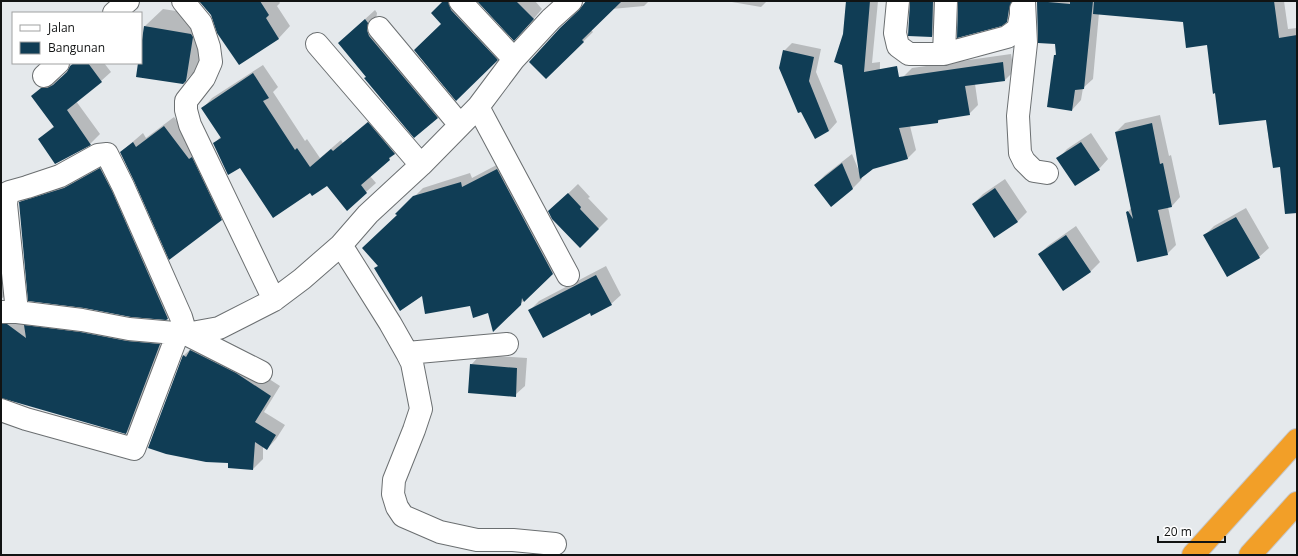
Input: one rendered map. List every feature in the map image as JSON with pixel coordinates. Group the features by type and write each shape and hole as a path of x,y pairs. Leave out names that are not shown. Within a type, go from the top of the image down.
{"highway":[{"path":"1193,555 1297,440"},
{"path":"1250,555 1297,503"}],"street":[{"path":"115,12 128,1"},
{"path":"183,1 201,23 210,47 211,62 204,78 186,100 186,110 190,126 274,300"},
{"path":"460,1 514,59"},
{"path":"1,410 26,419 134,449 182,333 178,309 107,154 98,155 60,176 9,192 6,204 9,312 82,320 129,329 182,333 219,328 274,300 302,279 341,245 368,214 421,165 478,107 514,59 571,1"},
{"path":"898,1 895,33 898,46 909,54 944,54 1007,37 1018,29 1021,15 1021,1"},
{"path":"944,54 946,1"},
{"path":"1024,1 1026,43 1018,116 1020,153 1024,161 1034,171 1047,174"},
{"path":"379,28 460,125"},
{"path":"317,44 421,165"},
{"path":"478,107 568,275"},
{"path":"341,245 390,323 412,363 421,408 394,480 393,494 403,516 440,532 477,540 513,540 555,544"},
{"path":"182,333 260,372"},
{"path":"407,353 507,344"}],"building":[{"path":"199,1 260,1 269,15 266,18 279,39 239,65 217,33 211,15"},
{"path":"443,1 448,1 451,10 498,60 456,101 414,50 441,24 431,13"},
{"path":"477,1 516,1 534,19 514,41"},
{"path":"586,1 622,1 582,40 584,42 546,79 529,62"},
{"path":"846,1 870,1 864,72 897,66 899,77 1003,62 1005,81 965,86 970,115 938,120 938,123 899,128 908,159 873,169 860,179 842,65 834,62 843,34"},
{"path":"910,1 933,1 932,37 908,36"},
{"path":"958,1 1012,1 1007,22 1002,26 957,38"},
{"path":"1037,1 1070,4 1070,1 1093,1 1084,89 1075,90 1072,111 1047,107 1054,55 1056,55 1055,44 1038,43"},
{"path":"1094,1 1274,1 1279,38 1297,35 1297,213 1285,214 1280,167 1273,168 1266,120 1219,125 1215,93 1213,94 1207,45 1186,48 1183,22 1093,14"},
{"path":"365,19 368,23 367,30 369,36 438,118 414,138 364,78 366,77 338,43"},
{"path":"144,26 191,34 193,37 186,81 183,84 136,77 138,64 142,64 142,40"},
{"path":"783,50 814,57 809,81 829,131 815,139 801,112 798,113 779,68"},
{"path":"73,64 89,64 102,82 67,110 91,145 55,164 38,139 54,127 31,96 41,88 47,88 53,85 67,72"},
{"path":"253,73 269,98 263,101 295,150 297,148 310,167 331,149 333,151 368,122 395,154 361,185 367,193 347,211 327,186 312,196 310,193 273,218 240,168 228,175 213,143 221,138 201,108"},
{"path":"1152,123 1160,164 1163,163 1172,207 1158,210 1168,255 1137,262 1126,212 1128,211 1133,219 1115,132"},
{"path":"164,126 189,159 192,157 222,220 169,260 120,152 133,142 136,147"},
{"path":"1081,142 1100,170 1075,186 1056,158"},
{"path":"842,163 853,189 831,207 814,185"},
{"path":"100,168 112,191 168,319 166,320 131,317 84,308 28,301 19,202 64,188"},
{"path":"497,169 553,274 524,302 522,298 521,305 493,332 488,313 473,318 470,306 425,314 422,296 400,311 374,268 378,266 362,248 397,215 395,214 413,196 461,182 462,187"},
{"path":"995,188 1018,222 994,238 972,204"},
{"path":"568,193 581,207 580,209 599,229 580,248 552,219 548,211"},
{"path":"1236,217 1260,258 1227,277 1203,235"},
{"path":"1066,235 1091,272 1063,291 1038,254"},
{"path":"596,275 612,305 591,316 590,313 543,338 528,310"},
{"path":"1,324 7,324 26,338 24,325 80,332 127,341 160,344 126,434 1,398"},
{"path":"190,350 236,373 271,396 255,422 276,435 267,450 255,442 253,470 228,468 228,463 206,462 166,454 148,448 183,355 186,357"},
{"path":"470,364 517,368 516,397 468,393"}]}
